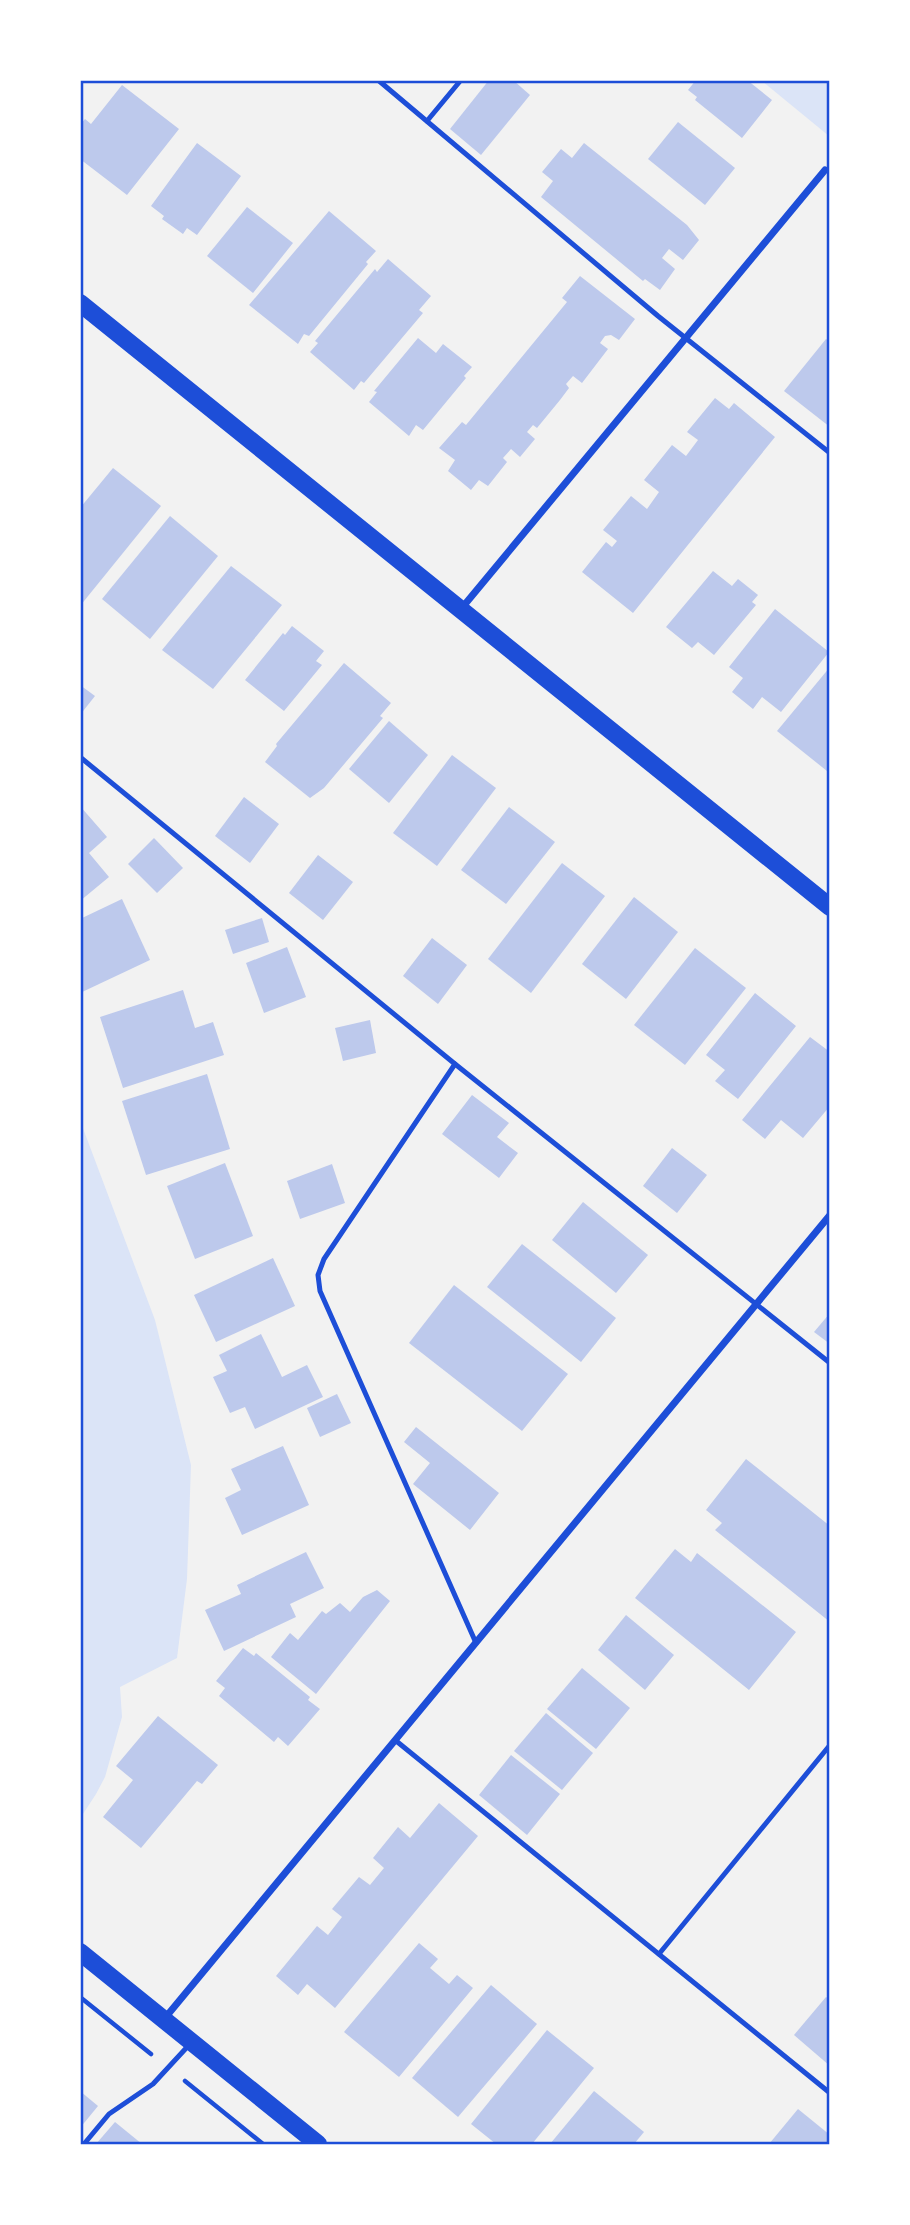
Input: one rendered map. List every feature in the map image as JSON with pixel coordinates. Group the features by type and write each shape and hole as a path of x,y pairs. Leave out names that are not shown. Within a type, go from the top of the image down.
{"main road":[{"path":"80,303 830,907"},
{"path":"80,1952 318,2144"}],"street":[{"path":"461,609 825,170"},
{"path":"164,2020 830,1214"}],"lane":[{"path":"379,80 685,338 830,453"},
{"path":"427,121 461,80"},
{"path":"80,757 455,1064 830,1363"},
{"path":"455,1064 324,1259 318,1275 320,1291 476,1643"},
{"path":"395,1740 830,2093"},
{"path":"659,1954 830,1745"},
{"path":"84,2144 109,2114 153,2084 191,2042"}],"shaded area":[{"path":"762,81 829,81 829,136"},
{"path":"81,1123 155,1320 191,1465 187,1579 177,1658 120,1687 122,1717 105,1777 81,1817"}],"building":[{"path":"489,80 513,80 530,95 481,155 450,129"},
{"path":"696,80 747,80 772,100 742,138 695,100 697,97 688,90"},
{"path":"122,85 179,129 127,195 80,159 80,125 85,119 91,124"},
{"path":"678,122 735,168 705,205 648,159"},
{"path":"197,143 241,176 197,235 187,228 183,234 162,219 164,216 151,206"},
{"path":"584,143 687,225 699,240 683,260 669,249 662,258 675,269 660,290 645,279 643,281 541,197 553,181 542,172 561,149 572,158"},
{"path":"247,207 293,243 253,293 207,256"},
{"path":"329,211 376,251 309,336 304,334 298,344 249,305"},
{"path":"388,259 431,296 419,310 423,313 364,383 361,381 354,390 310,352 318,343 315,341 375,269 377,272"},
{"path":"580,276 635,319 619,340 611,335 605,336 600,343 608,349 582,383 573,376 566,384 569,388 560,400 537,428 533,425 527,432 535,439 520,457 511,449 503,458 507,462 488,486 479,480 471,490 448,471 455,460 439,448 462,422 466,425 567,302 562,298"},
{"path":"418,338 436,353 443,344 472,367 423,430 416,425 409,436 369,402 377,392 374,391"},
{"path":"826,339 830,342 830,427 784,391"},
{"path":"715,398 729,409 734,403 775,437 633,613 582,572 606,542 612,547 617,541 603,530 631,496 647,509 659,492 644,480 672,445 686,456 698,440 687,432"},
{"path":"113,468 161,506 80,606 80,508"},
{"path":"170,516 218,556 150,639 102,599"},
{"path":"231,566 282,605 213,689 162,650"},
{"path":"713,571 732,586 738,579 758,595 752,602 756,605 714,655 698,642 692,648 666,627"},
{"path":"775,609 829,652 781,712 762,697 753,709 732,692 743,678 729,667"},
{"path":"292,626 324,651 316,661 322,665 284,711 245,680 283,633 285,635"},
{"path":"344,663 391,703 380,716 383,718 324,788 310,798 265,762 276,744"},
{"path":"830,667 830,767 827,771 777,731"},
{"path":"80,685 95,696 80,715"},
{"path":"389,721 428,755 389,803 349,769"},
{"path":"452,755 496,788 437,866 393,833"},
{"path":"244,797 279,824 250,863 215,836"},
{"path":"80,806 107,837 89,853 109,877 80,901"},
{"path":"509,807 555,842 506,904 461,870"},
{"path":"154,838 183,868 157,893 128,864"},
{"path":"318,855 353,882 323,920 289,893"},
{"path":"562,863 605,896 531,993 488,959"},
{"path":"634,897 678,932 626,999 582,964"},
{"path":"122,899 150,960 80,993 80,919"},
{"path":"262,918 269,942 233,954 225,930"},
{"path":"432,938 467,965 438,1004 403,976"},
{"path":"287,947 306,997 264,1013 246,963"},
{"path":"695,948 746,988 685,1065 634,1025"},
{"path":"183,990 195,1028 213,1022 224,1055 123,1088 100,1017"},
{"path":"755,993 796,1026 738,1099 715,1081 725,1070 706,1055"},
{"path":"370,1020 376,1053 343,1061 335,1028"},
{"path":"810,1037 830,1052 830,1106 803,1138 781,1120 765,1139 742,1120"},
{"path":"207,1074 230,1149 146,1175 122,1101"},
{"path":"472,1095 509,1123 497,1137 518,1153 499,1178 442,1134"},
{"path":"672,1148 707,1175 677,1213 643,1186"},
{"path":"225,1163 253,1236 195,1259 167,1186"},
{"path":"332,1164 345,1203 300,1219 287,1181"},
{"path":"583,1202 648,1255 616,1293 552,1240"},
{"path":"522,1244 616,1318 581,1362 487,1287"},
{"path":"273,1258 295,1306 216,1342 194,1295"},
{"path":"454,1285 568,1374 522,1431 409,1343"},
{"path":"830,1313 830,1344 814,1332"},
{"path":"261,1334 282,1377 307,1365 323,1397 255,1429 245,1407 230,1413 213,1377 227,1371 219,1355"},
{"path":"337,1394 351,1423 320,1437 307,1408"},
{"path":"416,1427 499,1493 470,1530 413,1484 430,1463 404,1442"},
{"path":"283,1446 309,1505 242,1535 225,1498 241,1490 231,1469"},
{"path":"746,1459 830,1526 830,1622 715,1530 722,1523 706,1510"},
{"path":"675,1549 691,1562 697,1553 796,1632 749,1690 635,1598"},
{"path":"306,1552 324,1588 290,1604 296,1617 224,1651 205,1610 241,1594 237,1585"},
{"path":"377,1590 390,1601 316,1694 271,1657 290,1633 298,1640 322,1611 326,1614 340,1603 350,1612 363,1597"},
{"path":"626,1615 674,1655 645,1690 598,1650"},
{"path":"243,1648 254,1656 256,1653 310,1697 308,1700 320,1709 288,1746 278,1737 274,1742 219,1696 225,1688 216,1681"},
{"path":"582,1668 630,1708 596,1749 547,1709"},
{"path":"546,1713 593,1753 562,1790 514,1751"},
{"path":"158,1716 218,1765 202,1784 197,1781 141,1848 103,1817 133,1780 116,1766"},
{"path":"511,1755 560,1794 527,1835 479,1795"},
{"path":"439,1803 478,1836 335,2008 307,1984 298,1995 276,1976 317,1926 328,1935 342,1917 332,1909 359,1877 370,1885 384,1868 373,1858 398,1827 410,1838"},
{"path":"419,1943 438,1959 430,1968 449,1984 457,1975 473,1988 399,2077 344,2032"},
{"path":"491,1985 537,2024 458,2117 412,2078"},
{"path":"826,1997 830,2000 830,2066 794,2035"},
{"path":"547,2030 594,2068 532,2144 496,2144 471,2124"},
{"path":"80,2091 98,2106 80,2128"},
{"path":"594,2091 644,2132 634,2144 550,2144"},
{"path":"798,2109 830,2135 830,2144 769,2144"},
{"path":"115,2122 142,2144 96,2144"}]}
